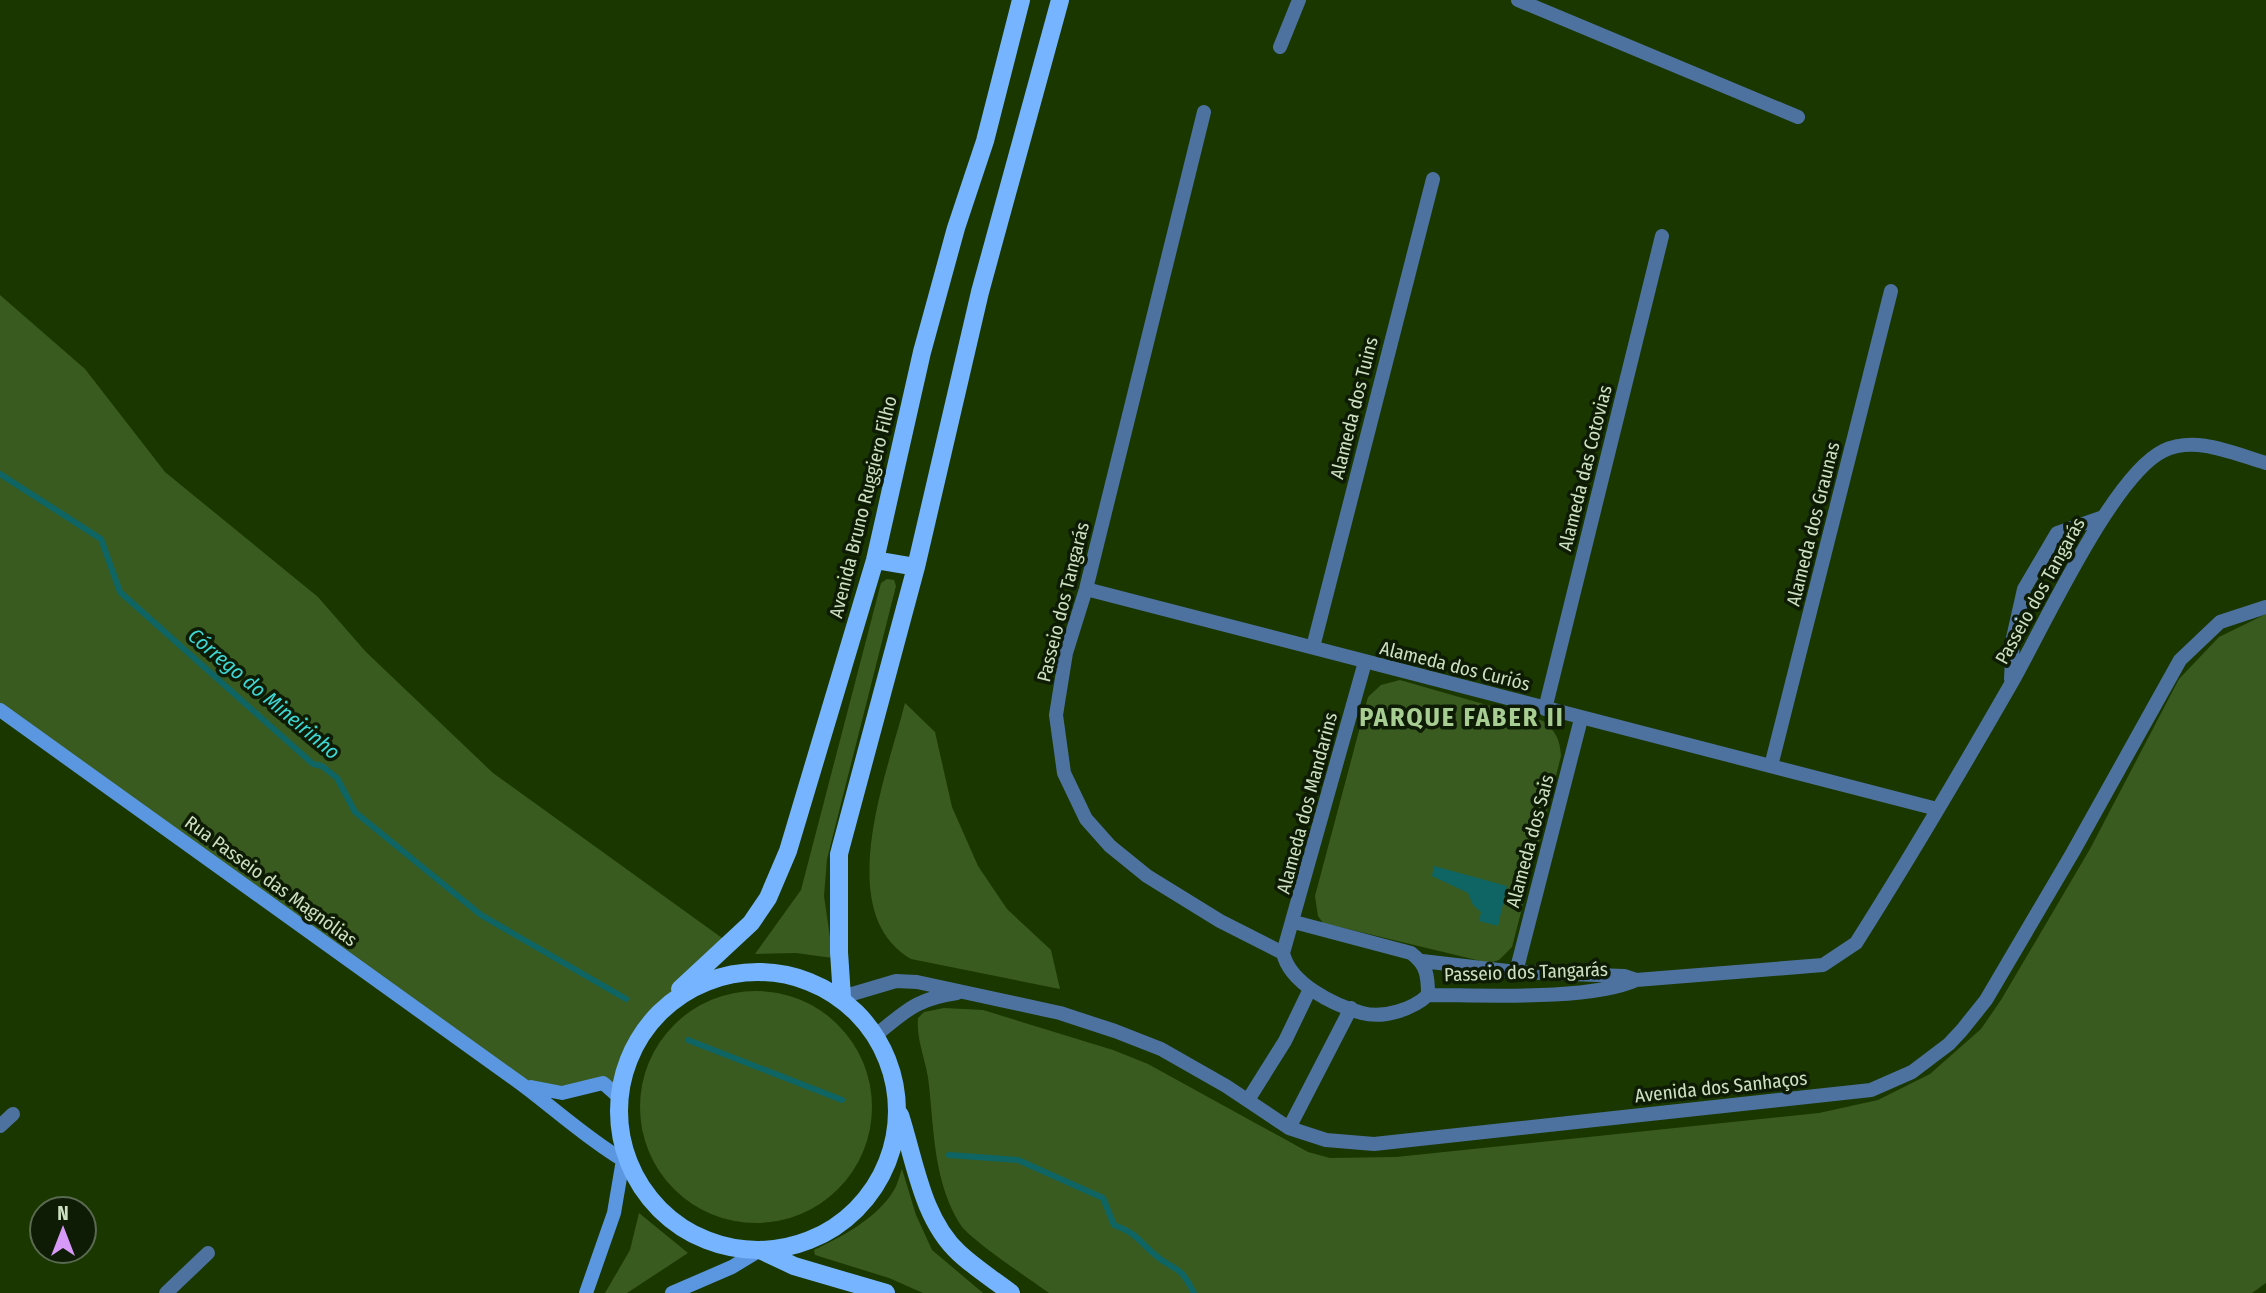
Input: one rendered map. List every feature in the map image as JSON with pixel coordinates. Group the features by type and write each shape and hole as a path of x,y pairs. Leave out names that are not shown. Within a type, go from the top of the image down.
{"main road":[{"name":"Avenida Bruno Ruggiero Filho","path":"623,1160 619,1097 628,1061 640,1036 680,989 751,923 779,875 875,560 922,352 956,228 985,141 1021,0"},
{"path":"842,997 839,854 916,567 980,292 1060,0"},
{"path":"875,560 916,567"},
{"path":"680,989 723,976 757,971 791,975 842,997 876,1035 892,1070 898,1108 924,1198 938,1227 957,1252 1010,1293"},
{"path":"623,1160 651,1200 684,1228 722,1245 760,1250 796,1244 830,1230 867,1199 890,1156 898,1108"},
{"path":"760,1250 794,1266 887,1293"}],"street":[{"path":"1280,47 1299,0"},
{"path":"1518,0 1798,117"},
{"name":"Passeio dos Tangarás","path":"1205,112 1086,589 1066,653 1056,715 1064,773 1086,819 1110,846 1147,876 1220,921 1283,953 1286,964 1297,980 1310,989 1364,1013 1399,1011 1418,1004 1428,995 1510,996 1620,988 1636,980 1823,965 1842,955 1856,943 1937,809 2103,517 2147,461 2176,446 2204,445 2266,463"},
{"name":"Alameda dos Tuins","path":"1313,647 1433,179"},
{"name":"Alameda das Cotovias","path":"1545,709 1662,236"},
{"name":"Alameda dos Graunas","path":"1771,766 1891,291"},
{"name":"Passeio dos Tangarás","path":"2011,683 2012,638 2024,589 2057,533 2103,517"},
{"name":"Alameda dos Curiós","path":"1086,589 1937,809"},
{"name":"Avenida dos Sanhaços","path":"842,997 896,981 940,985 1060,1013 1161,1049 1248,1100 1289,1128 1326,1140 1374,1144 1871,1090 1912,1072 1949,1044 1986,1000 2073,852 2180,660 2220,622 2266,607"},
{"name":"Alameda dos Mandarins","path":"1283,953 1294,922 1365,662"},
{"name":"Rua Passeio das Magnólias","path":"0,710 520,1083 592,1142 623,1160"},
{"name":"Alameda dos Sais","path":"1516,972 1581,719"},
{"name":"Passeio dos Tangarás","path":"1294,922 1411,953 1422,961 1516,972 1624,976 1636,980"},
{"path":"1422,961 1428,975 1428,995"},
{"path":"1248,1100 1285,1041 1310,989"},
{"name":"Avenida dos Sanhaços","path":"876,1035 899,1014 921,1000 966,992"},
{"path":"1289,1128 1351,1007"},
{"name":"Rua Passeio das Magnólias","path":"520,1083 562,1093 603,1083 619,1097"},
{"path":"0,1126 13,1114"},
{"path":"586,1293 614,1213 623,1160"},
{"path":"673,1293 732,1267 760,1250"},
{"path":"166,1293 208,1253"}],"green space":[{"path":"0,295 85,369 165,472 318,597 366,652 493,773 729,943 672,997 647,1027 628,1060 619,1097 603,1083 534,1088 0,710"},
{"path":"887,579 894,580 896,586 827,859 824,896 833,958 796,953 755,954 801,890 881,583"},
{"path":"2266,614 2266,1283 2252,1293 1049,1293 975,1239 960,1224 951,1208 940,1174 928,1076 918,1027 918,1018 924,1012 944,1008 983,1010 1113,1050 1148,1064 1308,1152 1330,1158 1396,1157 1819,1113 1878,1100 1930,1074 1981,1029 2090,849 2179,679 2219,637"},
{"path":"1400,680 1543,721 1554,732 1558,741 1561,756 1512,947 1499,960 1489,963 1323,923 1318,916 1315,896 1368,697 1381,685"},
{"path":"905,703 935,732 952,807 978,866 1007,909 1051,950 1060,989 911,959 887,937 874,909 869,876 878,802"},
{"path":"756,991 779,993 800,1000 838,1025 863,1063 870,1084 870,1130 863,1151 838,1189 800,1214 779,1221 756,1223 733,1221 712,1214 674,1189 649,1151 642,1130 640,1107 642,1084 649,1063 674,1025 712,1000 733,993"},
{"path":"902,1169 916,1215 932,1250 983,1293 923,1293 889,1278 815,1255 814,1250 847,1233 879,1209 895,1188"},
{"path":"639,1213 688,1253 627,1293 605,1293 630,1250"}],"water":[{"path":"1434,866 1507,886 1498,926 1479,921 1481,912 1473,905 1468,893 1432,876"}],"waterway":[{"name":"Córrego do Mineirinho","path":"0,474 101,539 120,592 313,764 322,766 337,778 355,812 481,915 626,999"},
{"name":"Córrego do Mineirinho","path":"688,1040 842,1100"},
{"name":"Córrego do Mineirinho","path":"949,1155 1018,1160 1103,1198 1114,1225 1132,1234 1161,1260 1180,1272 1194,1293"}],"district":[{"name":"PARQUE FABER II","path":"1462,717"}]}
